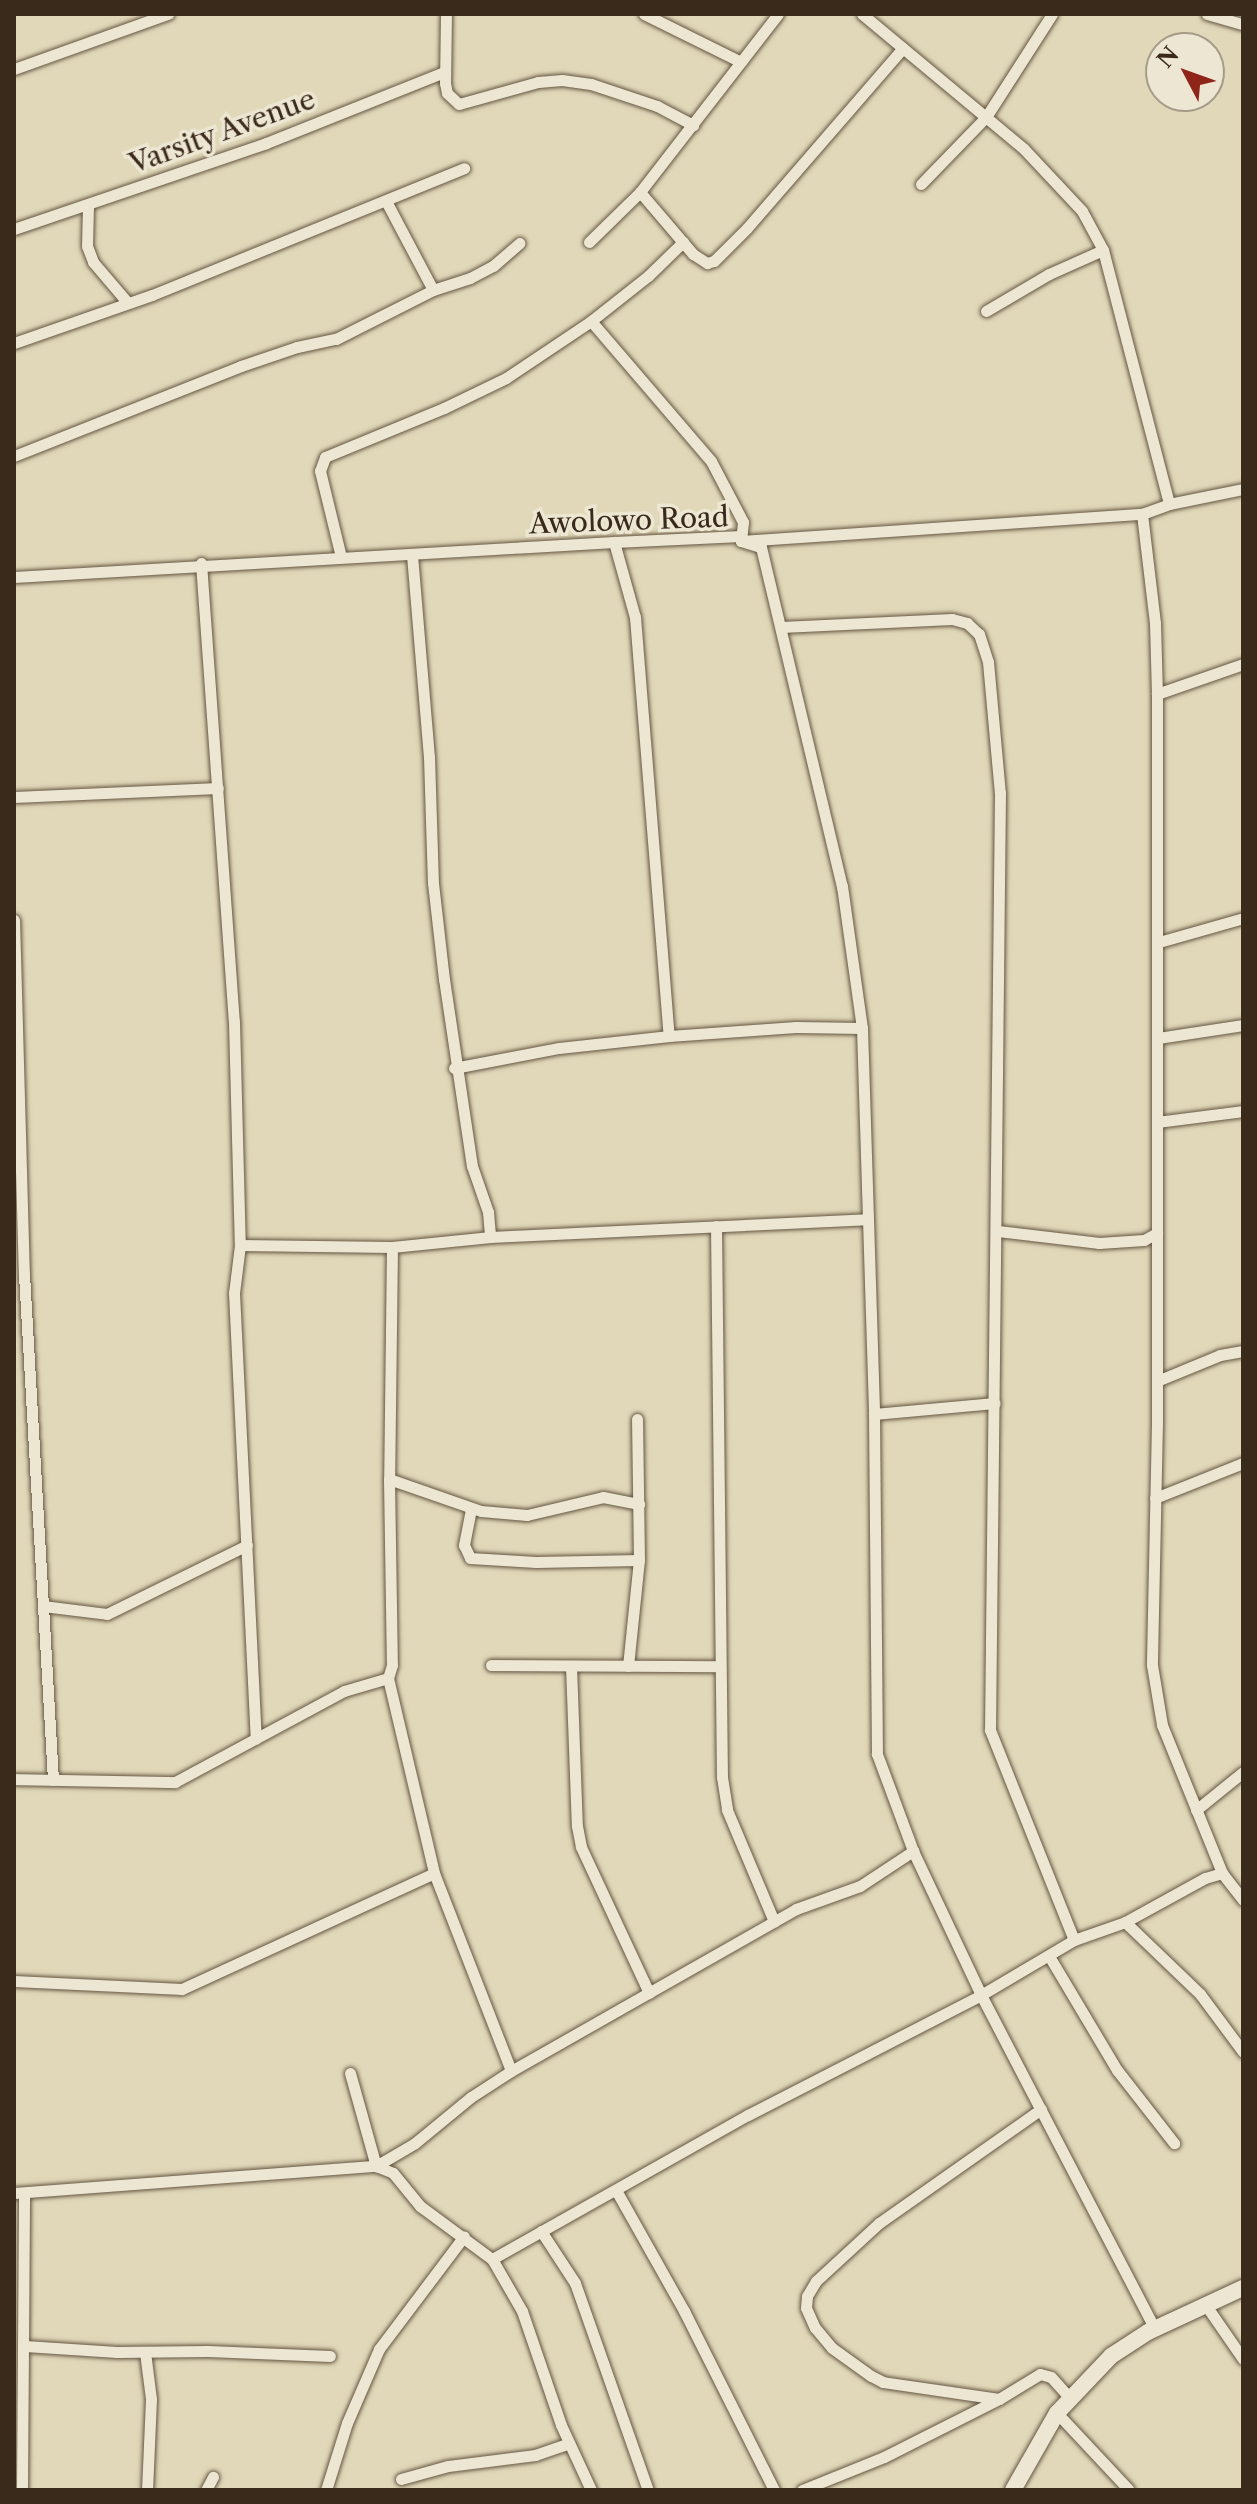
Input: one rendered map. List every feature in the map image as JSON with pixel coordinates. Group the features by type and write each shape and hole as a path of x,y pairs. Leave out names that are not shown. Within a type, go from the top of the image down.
{"street":[{"path":"14,69 168,14"},
{"path":"446,14 444,72 447,93 459,104 538,82 562,80 591,84 657,106 693,125"},
{"path":"644,14 741,62"},
{"path":"589,242 640,192 778,14"},
{"path":"862,14 1024,149 1082,211 1103,250 1169,504"},
{"path":"921,184 986,117 1052,14"},
{"path":"1207,14 1243,24"},
{"path":"640,192 700,259 707,263 714,261 768,205 903,48"},
{"name":"Varsity Avenue","path":"14,229 266,143 444,72"},
{"path":"14,343 128,303 387,203 464,168"},
{"path":"387,203 433,290"},
{"path":"88,206 87,246 93,262 128,303"},
{"path":"341,557 320,471 325,457 444,408 506,378 591,321 648,276 683,242"},
{"path":"14,456 241,366 297,347 336,339 433,290 470,278 493,266 519,243"},
{"path":"986,311 1049,274 1103,250"},
{"path":"591,321 711,461 743,522 741,541 761,547 842,886 862,1028 874,1414 878,1656 874,1732 877,1754 913,1851 981,1995 1155,2329"},
{"name":"Awolowo Road","path":"14,577 201,563 412,555 614,542 741,536 741,541 1142,514 1169,504 1243,489"},
{"path":"1142,514 1155,623 1157,694 1157,1381 1152,1665 1162,1725 1222,1873 1243,1900"},
{"path":"614,542 635,617 669,1036"},
{"path":"412,555 429,757 433,883 454,1068 472,1166 488,1212 490,1237"},
{"path":"201,563 234,1022 240,1245 234,1293 256,1738"},
{"path":"781,627 952,619 967,623 979,634 988,662 1000,793 998,1231 990,1730 1074,1940"},
{"path":"1157,694 1243,664"},
{"path":"14,797 218,788"},
{"path":"1159,942 1243,918"},
{"path":"14,920 19,1274 53,1780"},
{"path":"1158,1038 1243,1025"},
{"path":"454,1068 559,1048 669,1036 698,1037 796,1027 862,1028"},
{"path":"1157,1122 1243,1111"},
{"path":"240,1245 392,1247 490,1237 867,1219"},
{"path":"716,1226 722,1777 727,1810 774,1921"},
{"path":"998,1231 1099,1243 1144,1240 1157,1233"},
{"path":"1144,1240 1157,1262"},
{"path":"392,1247 389,1479 392,1665 388,1678 434,1873 511,2071"},
{"path":"1157,1381 1220,1355 1243,1351"},
{"path":"874,1414 995,1403"},
{"path":"628,1666 639,1560 637,1419"},
{"path":"1155,1498 1243,1463"},
{"path":"389,1479 471,1509 527,1515 603,1497 639,1504"},
{"path":"471,1509 464,1545 470,1558 536,1562 639,1560"},
{"path":"43,1606 107,1614 247,1545"},
{"path":"491,1665 720,1666"},
{"path":"571,1666 577,1826 581,1847 649,1993"},
{"path":"14,1779 175,1782 344,1691 388,1678"},
{"path":"1196,1810 1243,1772"},
{"path":"22,2490 18,2388 25,2346 19,2193 376,2166 415,2143 471,2097 511,2071 774,1921 796,1909 860,1886 913,1851"},
{"path":"14,1981 182,1989 434,1873"},
{"path":"492,2259 617,2192 748,2115 981,1995 1074,1940 1125,1922 1205,1878 1222,1873"},
{"path":"1125,1922 1200,1994 1243,2052"},
{"path":"1049,1956 1117,2070 1174,2143"},
{"path":"350,2073 376,2166"},
{"path":"999,2399 883,2382 871,2376 832,2348 815,2328 806,2308 807,2296 816,2281 879,2223 1041,2109"},
{"path":"376,2166 393,2173 420,2206 492,2259 522,2311 569,2443 591,2490"},
{"path":"617,2192 684,2311 774,2490"},
{"path":"541,2231 575,2283 648,2490"},
{"path":"326,2490 347,2423 379,2349 464,2236"},
{"path":"1013,2490 1057,2413 1111,2356 1155,2329 1243,2288"},
{"path":"1207,2307 1243,2359"},
{"path":"25,2346 330,2356"},
{"path":"145,2352 151,2399 147,2490"},
{"path":"802,2490 844,2476 999,2399 1040,2374 1051,2377 1069,2397"},
{"path":"1057,2413 1074,2436 1129,2490"},
{"path":"401,2479 448,2466 535,2455 569,2443"},
{"path":"206,2490 213,2477"}]}
